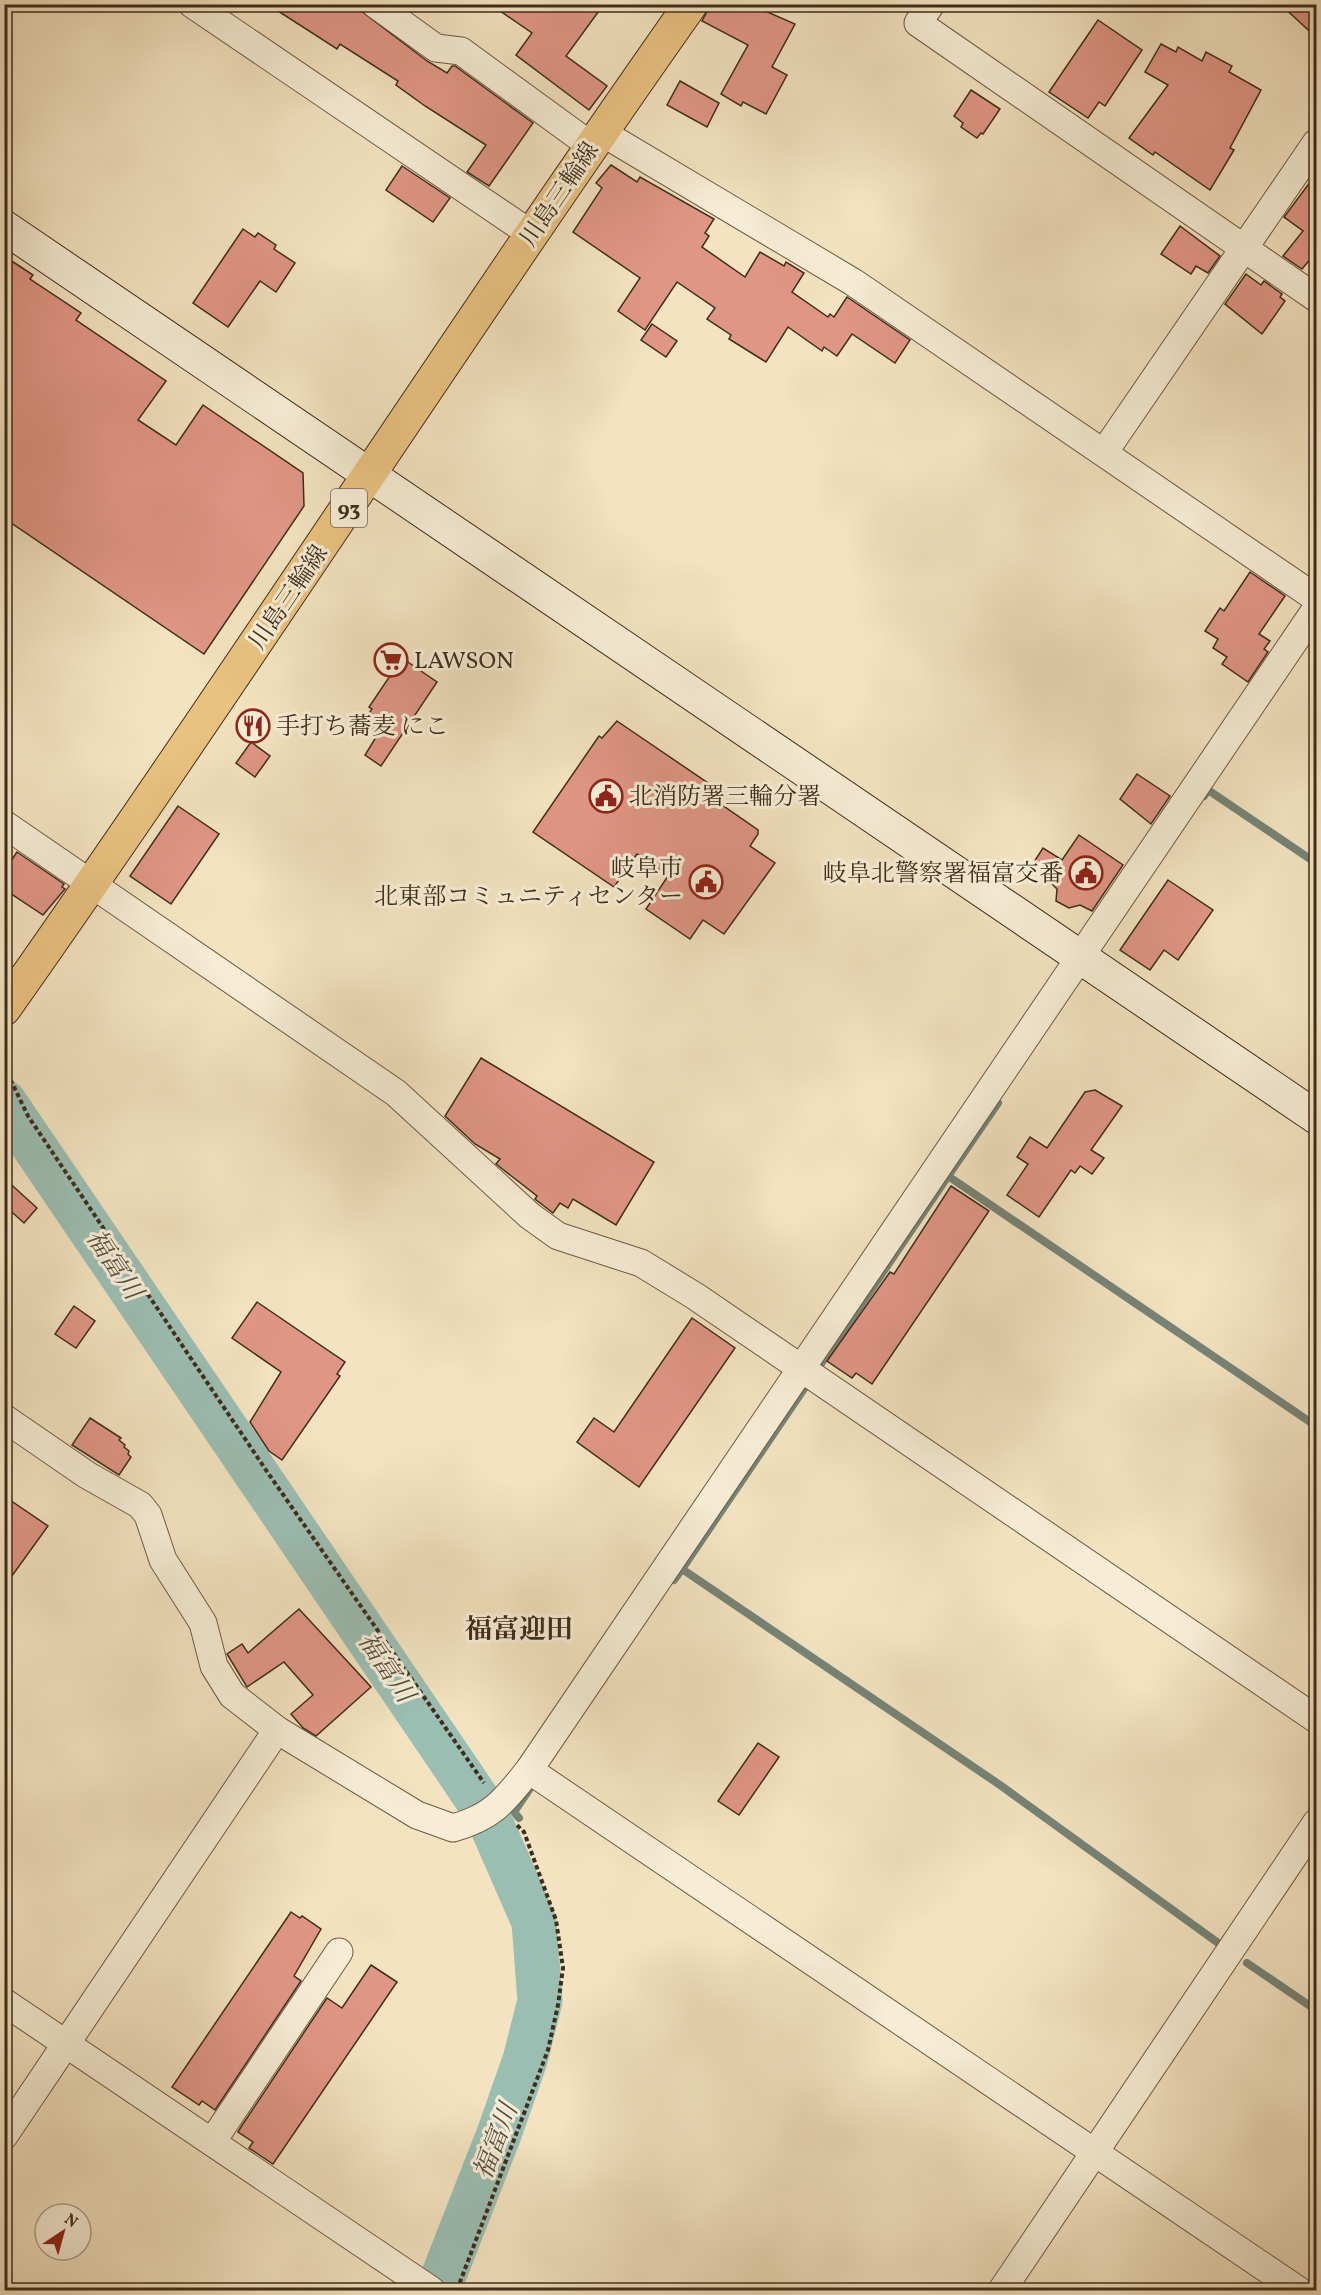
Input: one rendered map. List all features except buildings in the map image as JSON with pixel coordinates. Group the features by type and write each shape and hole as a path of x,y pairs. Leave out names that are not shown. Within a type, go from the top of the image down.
{"main road":[{"name":"川島三輪線","path":"4,1009 93,884 371,475 531,234 691,4"}],"street":[{"path":"192,4 531,234"},
{"path":"375,4 436,48 461,51 596,139 853,282 1106,451 1317,597"},
{"path":"931,4 918,23 1317,298"},
{"path":"1106,451 1317,143"},
{"path":"4,227 1317,1117"},
{"path":"4,1418 87,1474 140,1505 148,1515 163,1560 203,1623 214,1666 232,1695 277,1730 417,1815 453,1828 496,1809 535,1775 809,1372 1081,958 1317,609"},
{"path":"4,824 396,1093 530,1216 558,1236 641,1263 809,1372 1317,1719"},
{"path":"4,2136 277,1730"},
{"path":"535,1775 1299,2290"},
{"path":"1002,2290 1317,1823"},
{"path":"212,2142 339,1952"},
{"path":"4,2002 425,2287"}],"path":[{"path":"4,1066 34,1126 274,1483 496,1809 524,1832 528,1842 556,1920 563,1968 548,2050 457,2290"}],"waterway":[{"path":"1204,796 1208,790 1316,863"},
{"name":"福富川","path":"4,1102 486,1812 534,1922 540,2001 525,2060 499,2134 438,2290"},
{"path":"948,1176 998,1103"},
{"path":"682,1569 948,1176 1316,1426"},
{"path":"674,1580 682,1569 1000,1785 1221,1945"},
{"path":"519,1818 514,1812 529,1790"},
{"path":"496,1833 505,1829"},
{"path":"1247,1963 1316,2010"}],"place":[{"name":"LAWSON","path":"391,660"},
{"name":"手打ち蕎麦 にこ","path":"253,726"},
{"name":"北消防署三輪分署","path":"606,796"},
{"name":"岐阜北警察署福富交番","path":"1086,873"},
{"name":"岐阜市 北東部コミュニティセンター","path":"706,882"}],"district":[{"name":"福富迎田","path":"519,1629"}]}
